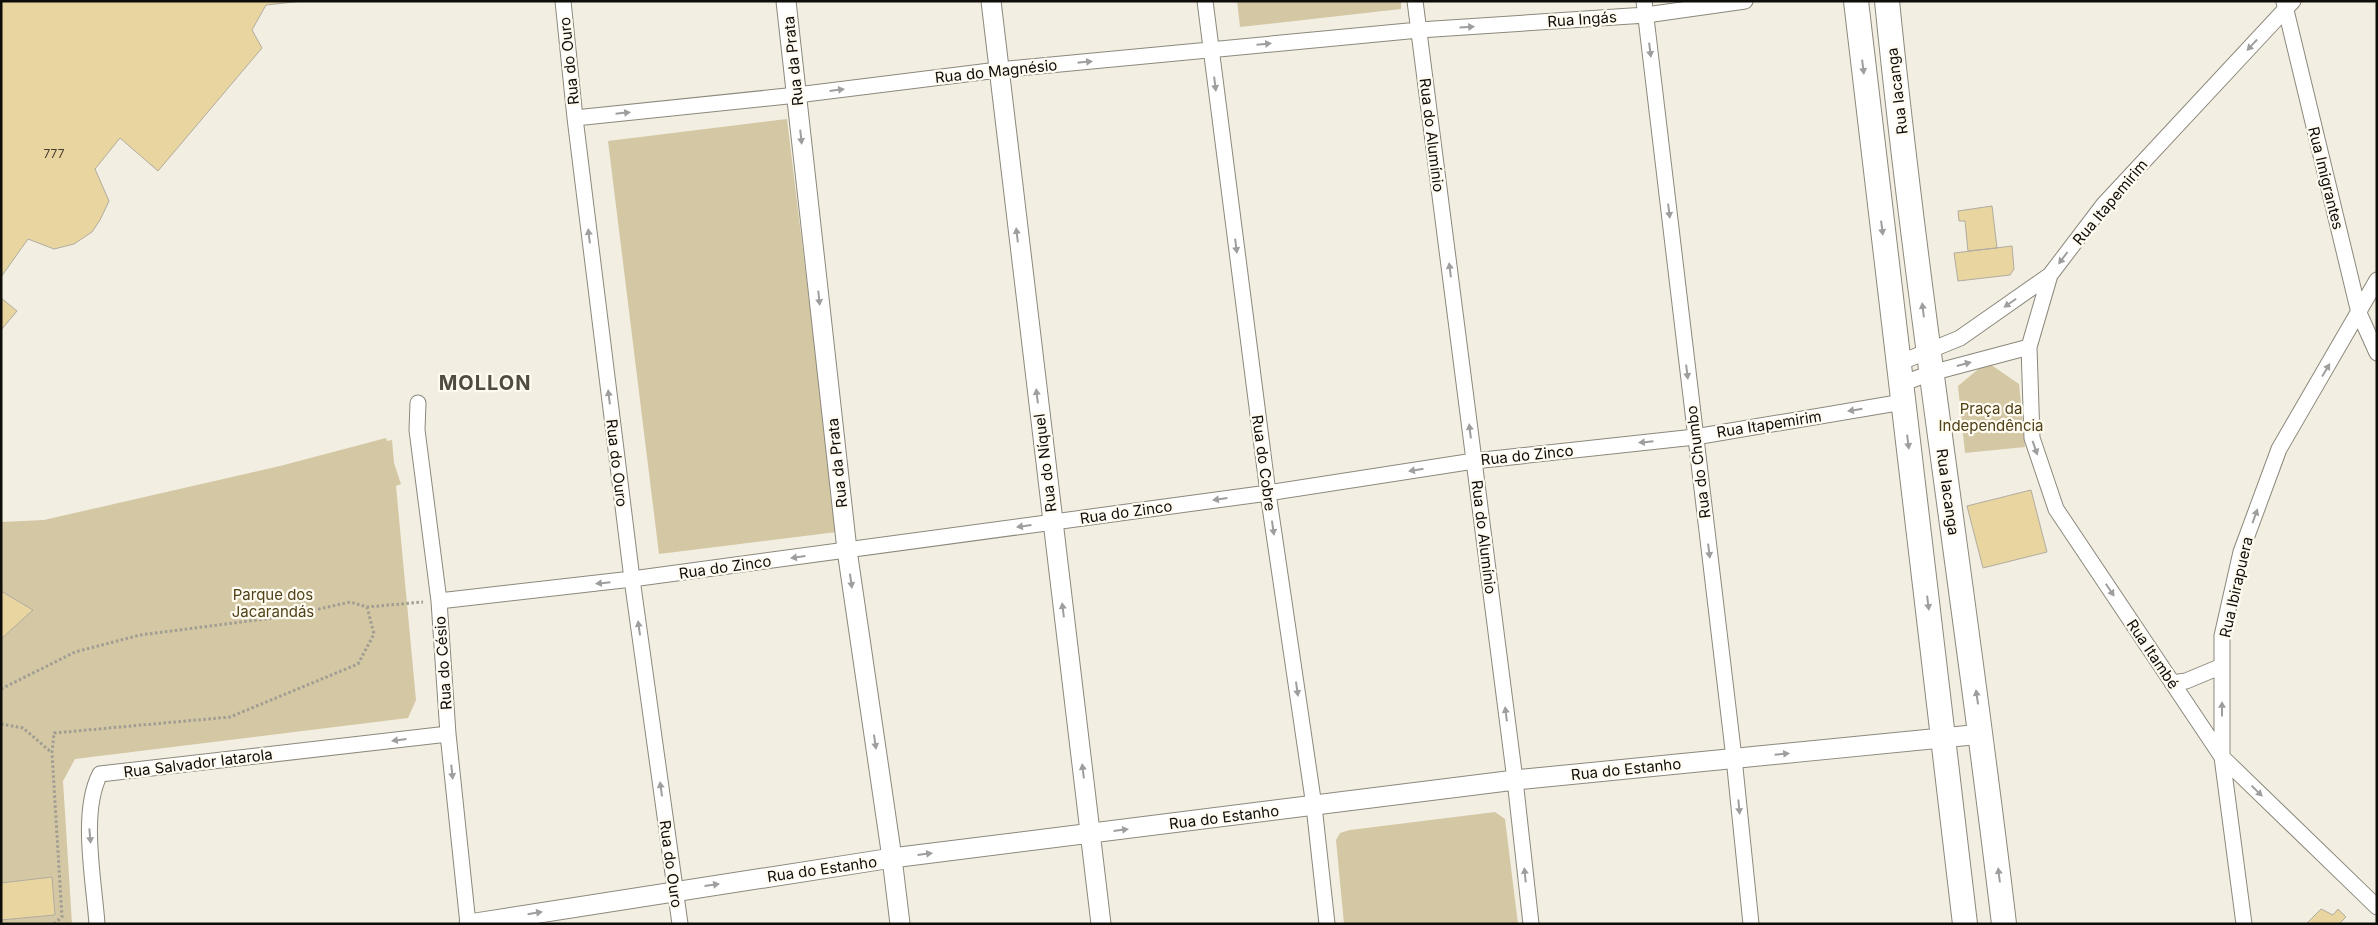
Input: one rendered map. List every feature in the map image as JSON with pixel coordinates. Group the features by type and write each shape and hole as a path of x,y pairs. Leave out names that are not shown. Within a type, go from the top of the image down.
{"main road":[{"name":"Rua Iacanga","path":"1856,1 1965,924"},
{"name":"Rua Iacanga","path":"1887,1 1930,362 1982,734 2004,924"},
{"path":"1860,42 1891,38"},
{"path":"1901,383 1937,413"}],"street":[{"name":"Rua do Ouro","path":"563,1 575,118 632,579 680,924"},
{"name":"Rua da Prata","path":"786,1 847,550 900,924"},
{"name":"Rua do Níquel","path":"991,1 1052,522 1102,924"},
{"name":"Rua do Cobre","path":"1206,1 1210,49 1268,493 1314,806 1327,924"},
{"name":"Rua do Alumínio","path":"1415,1 1515,780 1530,924"},
{"name":"Rua Ingás","path":"1419,30 1645,8 1745,1"},
{"name":"Rua Itapemirim","path":"1695,436 1901,383 1960,338 2050,275 2104,204 2287,4"},
{"name":"Rua Imigrantes","path":"2287,4 2359,313 2377,353"},
{"name":"Rua do Chumbo","path":"1645,8 1734,758 1751,924"},
{"name":"Rua do Magnésio","path":"575,118 797,96 998,70 1419,30"},
{"name":"Rua Itambé","path":"2050,275 2029,347 2032,438 2056,509 2222,758 2377,907"},
{"name":"Rua Ibirapuera","path":"2244,924 2222,758 2222,636 2242,552 2279,448 2377,280"},
{"name":"Rua Itapemirim","path":"1901,383 1930,362 2029,347"},
{"name":"Rua do Césio","path":"418,404 417,430 439,601 448,734 469,924"},
{"name":"Rua do Zinco","path":"439,601 632,579 1268,493 1474,462 1695,436"},
{"path":"2172,683 2186,681 2222,666"},
{"name":"Rua Salvador Iatarola","path":"97,924 89,819 93,788 100,774 448,734"},
{"name":"Rua do Estanho","path":"469,924 892,858 1515,780 1982,734"}],"path":[{"path":"1,689 76,652 140,635 288,616 350,602 367,607 439,601"},
{"path":"54,924 62,917 52,753 54,733 230,717 358,664 374,634 367,607"},
{"path":"1,724 23,728 52,753"}],"green space":[{"path":"1237,1 1401,1 1401,9 1240,27"},
{"path":"787,119 837,532 659,554 608,141"},
{"name":"Praça da Independência","path":"1987,362 2019,384 2025,447 1965,453 1958,386"},
{"name":"Parque dos Jacarandás","path":"386,438 387,441 392,440 394,463 401,484 396,486 416,700 408,718 75,759 63,781 72,924 1,924 1,522 44,520 280,466"},
{"path":"1495,812 1505,819 1518,924 1344,924 1336,840 1340,833 1350,830"}],"building":[{"path":"1,1 303,1 266,5 252,30 262,48 158,171 120,138 95,169 109,201 92,232 74,244 54,249 28,239 1,277"},
{"path":"1992,206 1997,248 1968,251 1965,221 1959,221 1958,211"},
{"path":"2012,246 2014,269 2010,275 1958,281 1954,253"},
{"path":"1,298 17,311 1,330"},
{"path":"2031,490 2047,552 1983,568 1967,506"},
{"path":"1,591 33,610 1,639"},
{"path":"52,877 55,915 1,920 1,883"},
{"path":"2321,909 2333,915 2338,909 2346,917 2339,924 2306,924"}],"district":[{"name":"MOLLON","path":"485,383"}]}
